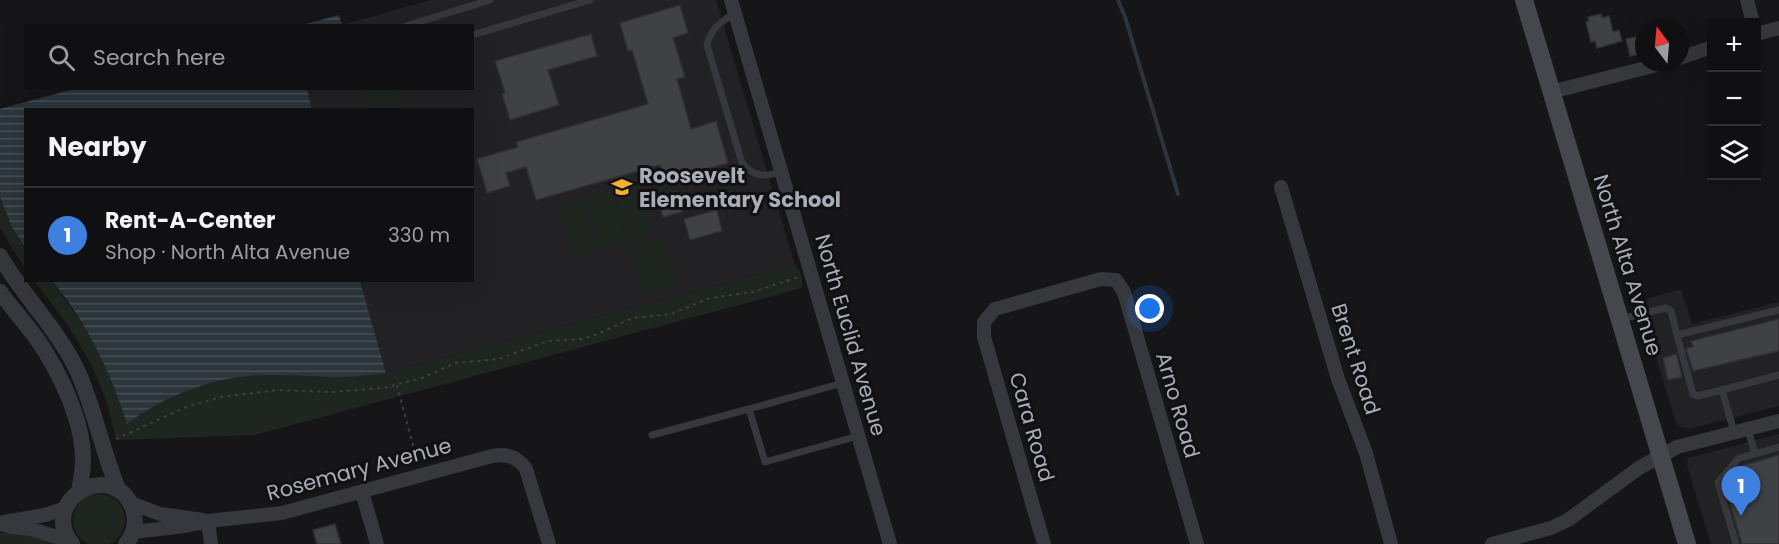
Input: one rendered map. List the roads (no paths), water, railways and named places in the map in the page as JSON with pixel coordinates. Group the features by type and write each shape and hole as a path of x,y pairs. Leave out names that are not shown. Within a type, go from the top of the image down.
{"main road":[{"name":"North Alta Avenue","path":"1524,0 1687,544"}],"street":[{"path":"1747,0 1752,18"},
{"name":"North Euclid Avenue","path":"733,6 890,544"},
{"path":"1761,33 1779,28"},
{"path":"1689,55 1707,48"},
{"path":"1551,92 1635,71"},
{"name":"Brent Road","path":"1281,187 1338,379 1366,453 1391,544"},
{"path":"0,256 67,351 92,407 107,463 135,518 130,538"},
{"name":"Arno Road","path":"984,322 995,309 1101,279 1116,280 1124,291 1197,544"},
{"path":"0,292 38,341 56,371 69,401 78,427 83,458 79,491"},
{"name":"Cara Road","path":"984,322 984,337 1044,544"},
{"path":"1492,544 1551,528 1568,520 1626,477 1677,447 1779,421"},
{"name":"Rosemary Avenue","path":"130,538 208,521 282,513 499,454 512,456 518,460 529,476 549,544"},
{"path":"71,543 64,526 66,508 79,491 89,486 100,485 125,497"},
{"path":"362,492 377,544"},
{"name":"Rosemary Avenue","path":"125,497 160,514 208,521"},
{"path":"0,524 10,520 45,515 66,508"},
{"path":"208,521 211,544"},
{"path":"0,524 31,529 71,543"}],"lane":[{"path":"411,24 490,0"},
{"path":"474,34 590,0"},
{"path":"733,6 710,34 707,45 742,163 748,171 761,176 781,172"},
{"path":"1621,319 1665,308 1671,311 1693,394 1698,396 1779,375"},
{"path":"1677,335 1779,310"},
{"path":"652,435 843,383"},
{"path":"1722,390 1755,454"},
{"path":"749,409 765,462 858,436"},
{"path":"1736,544 1718,482 1739,458 1779,447"}],"waterway":[{"path":"1118,0 1178,194"}],"place":[{"name":"Roosevelt Elementary School","path":"622,187"},
{"name":"Rent-A-Center","path":"1741,516"}]}
